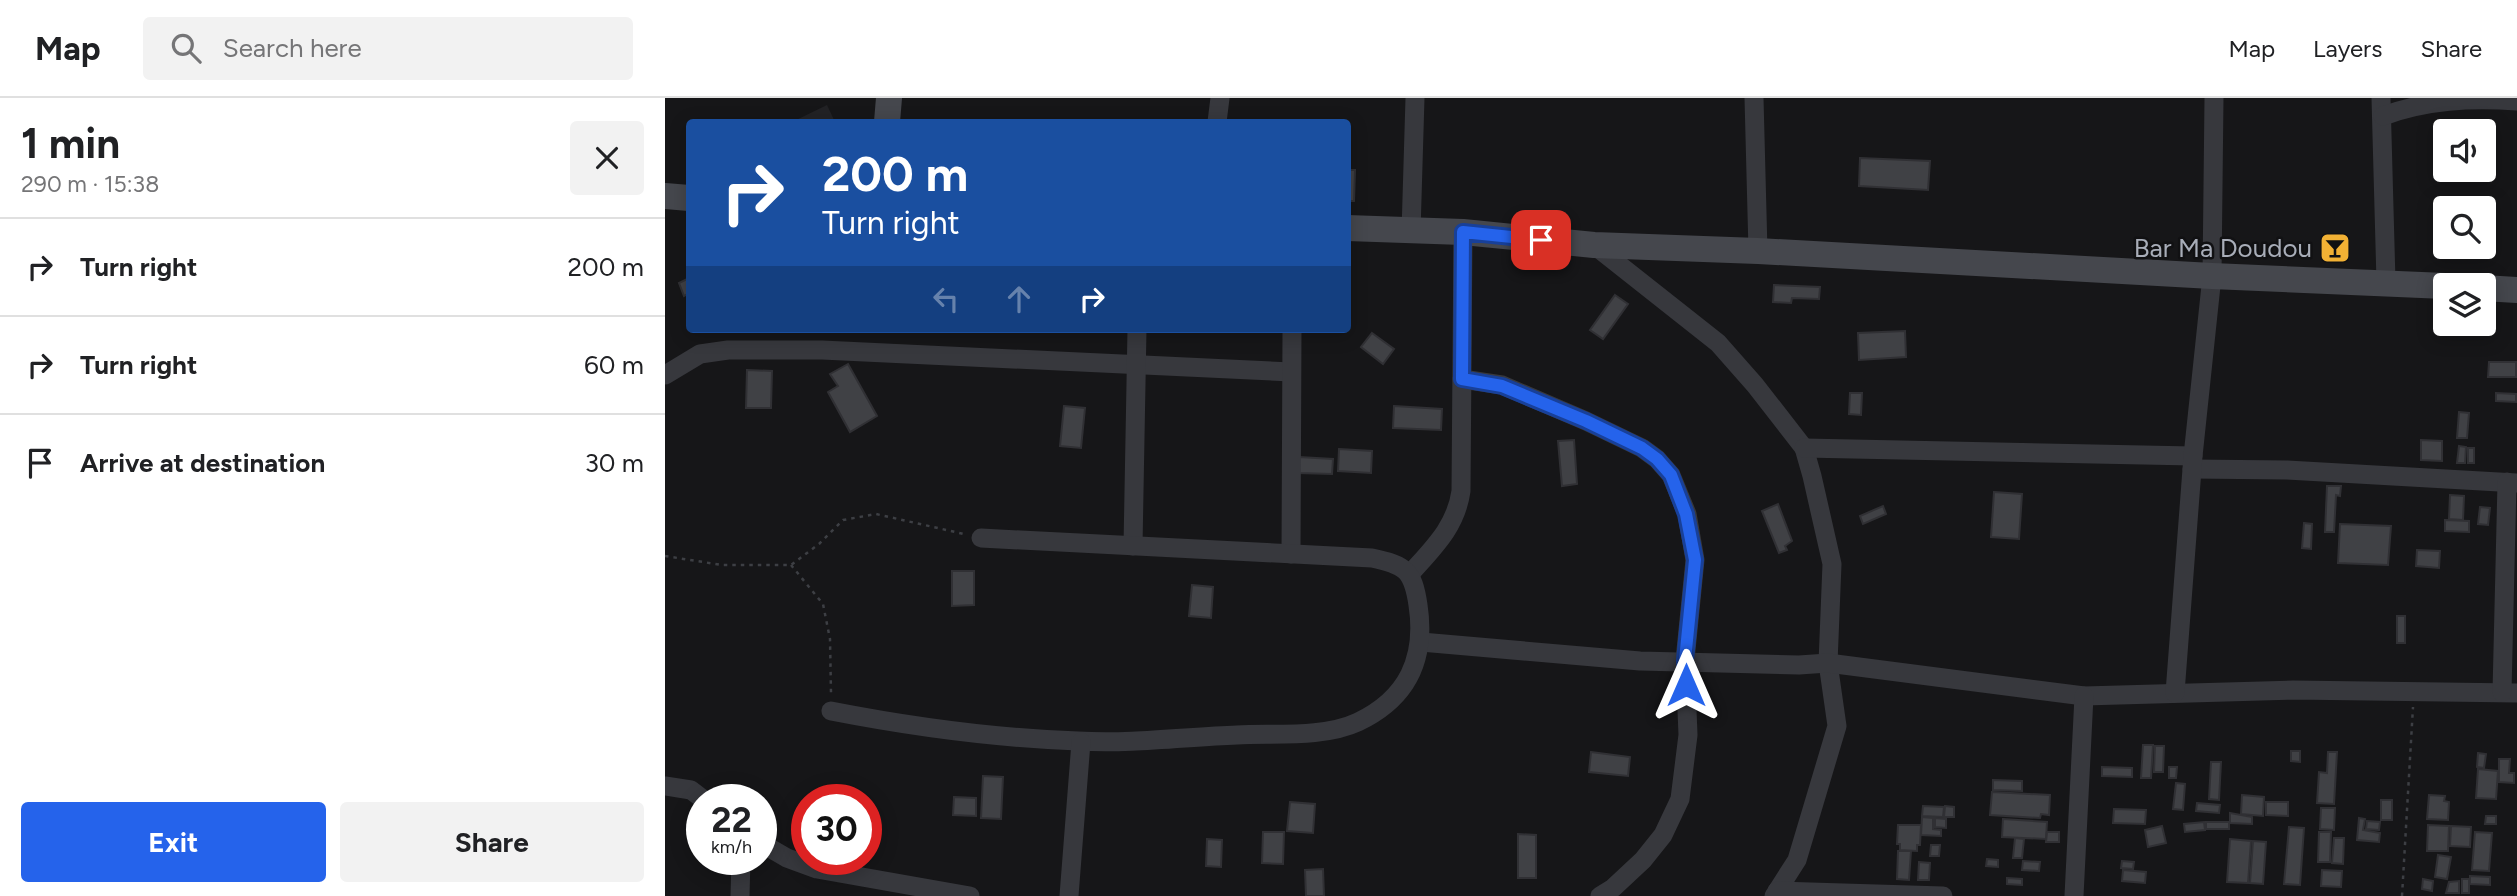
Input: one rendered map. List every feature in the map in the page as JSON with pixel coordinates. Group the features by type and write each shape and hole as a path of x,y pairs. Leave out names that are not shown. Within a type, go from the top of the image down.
{"street":[{"path":"887,119 889,98"},
{"path":"1217,119 1220,98"},
{"path":"1411,232 1415,98"},
{"path":"1754,98 1758,251"},
{"path":"2175,693 2192,463 2212,276 2214,98"},
{"path":"2386,282 2382,107 2407,108 2456,99 2517,101"},
{"path":"665,196 686,198"},
{"path":"1351,228 1463,232 1594,245 2433,285"},
{"path":"1410,574 1447,533 1459,507 1463,232"},
{"path":"1594,245 1718,343 1755,384 1804,448 1832,564 1828,663 1837,726 1797,860 1775,894"},
{"path":"2496,289 2517,290"},
{"path":"1133,546 1134,364 1137,333"},
{"path":"1291,554 1292,333"},
{"path":"665,375 700,355 728,350 822,350 1291,372"},
{"path":"1462,379 1502,386 1642,448 1657,459 1671,475 1686,514 1695,560 1685,660 1688,735 1680,799 1663,835 1643,860 1613,888 1600,896"},
{"path":"1421,642 1640,661 1685,660 1799,665 1828,663 2084,696 2293,690 2510,693 2512,482 2192,463 1804,448"},
{"path":"831,711 885,722 977,734 1081,742 1339,729 1379,710 1398,692 1412,671 1421,642 1416,590 1410,574 1392,562 1371,558 981,538"},
{"path":"2074,896 2084,696"},
{"path":"1069,896 1081,742"},
{"path":"665,786 686,789"},
{"path":"777,852 817,869 970,896"},
{"path":"740,896 741,875"},
{"path":"1775,894 1943,896"}],"path":[{"path":"665,556 722,565 791,565 819,544 843,520 876,514 981,538"},
{"path":"791,565 823,604 829,639 831,711"},
{"path":"2402,896 2414,690"}],"shaded area":[{"path":"827,105 834,119 798,119"}],"building":[{"path":"1860,158 1930,161 1928,190 1859,186"},
{"path":"1351,170 1355,170 1354,201 1351,201"},
{"path":"686,280 684,296 679,283"},
{"path":"1774,285 1820,287 1819,299 1792,298 1791,303 1773,302"},
{"path":"1615,295 1628,304 1603,339 1590,330"},
{"path":"1905,331 1906,357 1859,360 1858,333"},
{"path":"1372,333 1394,349 1383,364 1361,347"},
{"path":"2489,362 2516,362 2516,377 2488,377"},
{"path":"848,364 877,416 850,432 828,392 838,386 830,374"},
{"path":"747,370 772,371 771,408 746,408"},
{"path":"1850,393 1862,393 1861,415 1849,414"},
{"path":"2496,393 2516,394 2516,402 2496,401"},
{"path":"1064,406 1085,408 1081,448 1060,446"},
{"path":"1394,406 1442,409 1441,430 1393,428"},
{"path":"2459,412 2469,413 2467,438 2457,438"},
{"path":"1574,440 1577,484 1562,486 1558,441"},
{"path":"2421,440 2442,441 2442,461 2421,460"},
{"path":"2459,446 2466,447 2465,463 2457,463"},
{"path":"2468,448 2474,448 2474,463 2468,463"},
{"path":"1339,449 1372,451 1371,473 1338,471"},
{"path":"1299,457 1333,459 1332,474 1298,473"},
{"path":"2327,486 2341,486 2340,496 2336,495 2334,532 2325,532"},
{"path":"1994,492 2022,494 2019,539 1991,537"},
{"path":"2450,495 2464,496 2463,520 2449,519"},
{"path":"1778,504 1792,541 1785,546 1787,550 1779,553 1762,511"},
{"path":"1883,506 1886,514 1863,524 1860,516"},
{"path":"2480,507 2490,508 2488,525 2478,524"},
{"path":"2445,520 2469,521 2469,532 2445,531"},
{"path":"2304,523 2312,524 2311,549 2302,548"},
{"path":"2340,524 2391,526 2388,565 2338,563"},
{"path":"2417,550 2440,551 2439,568 2416,566"},
{"path":"952,571 974,571 974,605 952,606"},
{"path":"1192,585 1213,587 1211,618 1189,616"},
{"path":"2397,616 2405,616 2405,643 2397,643"},
{"path":"2143,745 2153,745 2151,778 2141,778"},
{"path":"2155,746 2164,746 2163,772 2154,772"},
{"path":"2291,751 2300,751 2300,762 2291,761"},
{"path":"1591,752 1630,757 1628,776 1589,772"},
{"path":"2328,752 2337,752 2334,804 2317,803 2319,772 2327,773"},
{"path":"2478,753 2486,754 2484,768 2477,767"},
{"path":"2499,759 2510,759 2509,773 2514,773 2514,783 2499,782"},
{"path":"2211,762 2221,762 2219,800 2209,799"},
{"path":"2102,767 2132,768 2132,777 2102,776"},
{"path":"2169,767 2177,767 2176,778 2169,778"},
{"path":"2478,769 2498,771 2496,799 2476,798"},
{"path":"983,776 1003,777 1001,819 981,818"},
{"path":"1993,780 2022,781 2022,791 1993,790"},
{"path":"2176,783 2185,784 2183,810 2173,809"},
{"path":"1992,792 2050,795 2049,815 2041,814 2040,818 1990,815"},
{"path":"2242,795 2264,797 2263,816 2241,814"},
{"path":"2429,795 2445,796 2444,801 2449,802 2448,820 2427,819"},
{"path":"954,797 976,798 976,816 953,815"},
{"path":"2381,800 2392,800 2392,820 2381,820"},
{"path":"1290,802 1315,804 1313,833 1287,831"},
{"path":"2266,802 2288,802 2288,816 2266,815"},
{"path":"2197,803 2220,805 2219,813 2196,811"},
{"path":"1923,806 1944,807 1943,817 1922,816"},
{"path":"1945,806 1954,807 1954,817 1944,817"},
{"path":"2321,808 2335,808 2334,830 2320,829"},
{"path":"2114,809 2146,810 2145,824 2113,823"},
{"path":"2230,813 2252,817 2252,824 2230,823"},
{"path":"2486,816 2496,816 2496,824 2485,824"},
{"path":"1922,817 1933,818 1933,829 1941,830 1941,836 1921,835"},
{"path":"1935,818 1946,819 1946,828 1935,827"},
{"path":"2359,818 2365,819 2363,830 2380,833 2379,842 2357,840"},
{"path":"2003,819 2047,822 2046,839 2002,837"},
{"path":"2367,821 2380,822 2379,830 2366,829"},
{"path":"2204,822 2205,830 2185,832 2184,824"},
{"path":"2206,822 2229,822 2229,829 2206,829"},
{"path":"1898,825 1921,825 1917,851 1900,850 1900,844 1897,844"},
{"path":"2428,825 2449,826 2448,851 2427,851"},
{"path":"2162,826 2166,843 2148,847 2145,830"},
{"path":"2451,826 2471,827 2470,847 2450,846"},
{"path":"2289,827 2304,828 2300,885 2284,884"},
{"path":"1263,832 1284,832 1283,864 1262,863"},
{"path":"2047,832 2059,832 2059,842 2046,842"},
{"path":"2319,832 2331,832 2330,862 2318,862"},
{"path":"2475,832 2492,833 2489,871 2472,870"},
{"path":"1518,834 1536,835 1536,878 1518,878"},
{"path":"2015,838 2024,839 2022,858 2013,858"},
{"path":"2334,838 2344,838 2343,864 2332,863"},
{"path":"1207,839 1222,840 1221,867 1206,866"},
{"path":"2230,839 2251,841 2248,883 2227,882"},
{"path":"2253,841 2266,842 2263,884 2250,883"},
{"path":"1931,845 1940,845 1939,856 1930,856"},
{"path":"1898,851 1911,851 1909,880 1897,879"},
{"path":"2438,855 2451,857 2447,879 2435,877"},
{"path":"1987,859 1998,860 1998,867 1986,866"},
{"path":"2023,861 2040,862 2039,871 2022,870"},
{"path":"2122,861 2134,862 2133,869 2121,868"},
{"path":"1919,862 1930,863 1929,880 1918,880"},
{"path":"1323,869 1324,896 1306,896 1305,870"},
{"path":"2123,870 2146,872 2145,883 2122,881"},
{"path":"2322,870 2342,871 2341,887 2321,886"},
{"path":"2470,876 2490,877 2490,885 2470,884"},
{"path":"2007,878 2022,879 2022,885 2007,884"},
{"path":"2423,879 2433,881 2432,891 2422,889"},
{"path":"2462,879 2469,879 2469,893 2462,893"},
{"path":"2459,881 2459,893 2446,893 2449,882"}],"place":[{"name":"Bar Ma Doudou","path":"2335,248"}],"route":[{"path":"1541,240 1463,232 1462,379 1502,386 1586,421 1642,448 1657,459 1671,475 1686,514 1695,560 1685,660 1686,685"}]}
